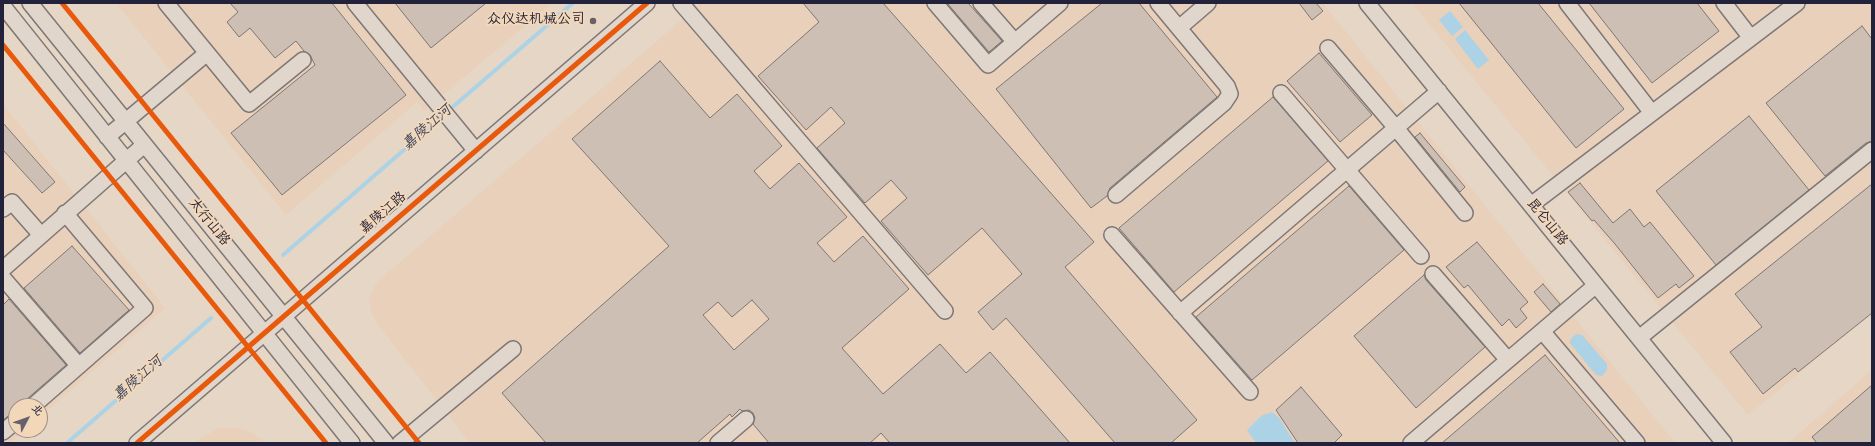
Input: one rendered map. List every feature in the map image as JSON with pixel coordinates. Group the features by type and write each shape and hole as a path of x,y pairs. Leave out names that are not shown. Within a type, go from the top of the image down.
{"street":[{"name":"太行山路","path":"30,3 386,443"},
{"path":"166,3 249,104 303,60"},
{"path":"355,3 476,151"},
{"name":"嘉陵江路","path":"137,443 647,3"},
{"path":"681,3 945,311"},
{"path":"935,3 988,65 1060,3"},
{"path":"981,3 1015,42"},
{"path":"1116,195 1224,103 1230,94 1227,86 1158,3"},
{"path":"1179,28 1208,3"},
{"name":"昆仑山路","path":"1367,3 1724,443"},
{"path":"1567,3 1652,113"},
{"path":"1724,3 1751,38"},
{"path":"1531,205 1797,3"},
{"name":"太行山路","path":"3,6 352,443"},
{"path":"1328,48 1396,128 1465,213"},
{"path":"107,137 207,53"},
{"path":"1180,313 1439,91"},
{"path":"1281,93 1421,256"},
{"path":"3,269 144,145"},
{"path":"1639,338 1872,150"},
{"path":"3,209 12,202 41,235"},
{"path":"42,398 145,308 65,213"},
{"path":"1112,235 1250,392"},
{"path":"1433,274 1508,360"},
{"path":"3,278 79,366"},
{"path":"1411,443 1596,285"},
{"path":"1542,331 1637,443"},
{"path":"400,443 513,349"},
{"path":"718,443 746,419"}],"shaded area":[{"path":"116,3 552,3 424,111 417,102 286,215"},
{"path":"701,3 1323,3 1675,443 470,443 378,325 371,312 369,298 377,282"},
{"path":"1412,3 1872,3 1872,314 1748,415"},
{"path":"3,104 165,308 48,410 48,398 8,398 8,438 16,438 10,443 3,443"},
{"path":"1872,370 1872,443 1788,443"},
{"path":"219,428 245,429 261,439 264,443 193,443"}],"water":[{"path":"1450,11 1463,27 1452,36 1439,20"},
{"path":"1465,30 1489,60 1478,69 1455,39"},
{"path":"1576,334 1582,335 1607,364 1607,370 1602,376 1596,375 1570,343 1570,340"},
{"path":"1272,412 1279,418 1295,443 1256,443 1247,430 1261,416"}],"building":[{"path":"230,3 332,3 406,95 282,195 231,133 315,65 310,55 304,51 296,41 275,58 250,28 239,37 227,22 238,12"},
{"path":"395,3 486,3 431,48"},
{"path":"803,3 883,3 1094,242 1065,267 1197,420 1171,443 1115,443 1006,318 993,330 978,312 1022,274 982,228 928,275 881,221 907,198 891,180 865,203 817,148 845,123 831,107 806,130 758,76 819,22"},
{"path":"947,3 968,3 1002,41 989,52"},
{"path":"1102,3 1139,3 1217,97 1110,188 1107,196 1091,208 996,89"},
{"path":"1299,3 1316,3 1323,11 1312,20"},
{"path":"1459,3 1538,3 1624,109 1576,148"},
{"path":"1589,3 1697,3 1719,31 1652,83"},
{"path":"1862,26 1872,39 1872,141 1866,143 1825,176 1766,103"},
{"path":"1319,53 1372,115 1340,142 1287,81"},
{"path":"660,61 710,118 737,94 782,146 754,171 770,189 799,163 847,217 817,243 834,262 863,236 909,289 842,348 883,394 940,344 966,373 990,352 1070,443 890,443 881,433 870,443 769,443 753,424 755,418 753,413 749,410 742,411 740,409 732,417 730,414 697,443 546,443 502,393 669,246 572,139","holes":["752,300 769,319 734,350 703,315 718,302 732,317"]},
{"path":"1273,97 1328,161 1174,292 1119,228"},
{"path":"1749,116 1809,190 1716,265 1656,191"},
{"path":"3,123 55,182 42,193 3,150"},
{"path":"1420,133 1465,187 1460,192 1415,137"},
{"path":"1580,183 1613,223 1630,209 1644,227 1650,222 1694,276 1679,288 1676,284 1658,298 1615,244 1594,220 1592,221 1568,192"},
{"path":"1872,184 1872,313 1798,372 1795,368 1763,394 1730,352 1762,327 1735,294"},
{"path":"1349,186 1404,250 1252,380 1196,317"},
{"path":"1477,242 1528,302 1520,309 1527,318 1516,328 1509,319 1502,326 1468,285 1464,288 1446,267"},
{"path":"72,246 129,310 80,353 24,288"},
{"path":"1424,275 1426,280 1485,347 1416,408 1354,336"},
{"path":"1543,284 1560,304 1551,312 1534,292"},
{"path":"9,299 66,365 28,398 8,398 8,416 3,420 3,305"},
{"path":"1545,355 1620,443 1442,443"},
{"path":"1872,385 1872,443 1817,443 1812,437"},
{"path":"1301,387 1342,435 1334,443 1298,443 1276,410"}],"waterway":[{"name":"嘉陵江河","path":"448,111 573,3"},
{"name":"嘉陵江河","path":"283,255 443,116"},
{"name":"嘉陵江河","path":"67,443 211,318"}],"cycle path":[{"path":"62,3 419,443"},
{"path":"137,443 647,3"},
{"path":"3,45 326,443"}],"place":[{"name":"众仪达机械公司","path":"593,21"}]}
